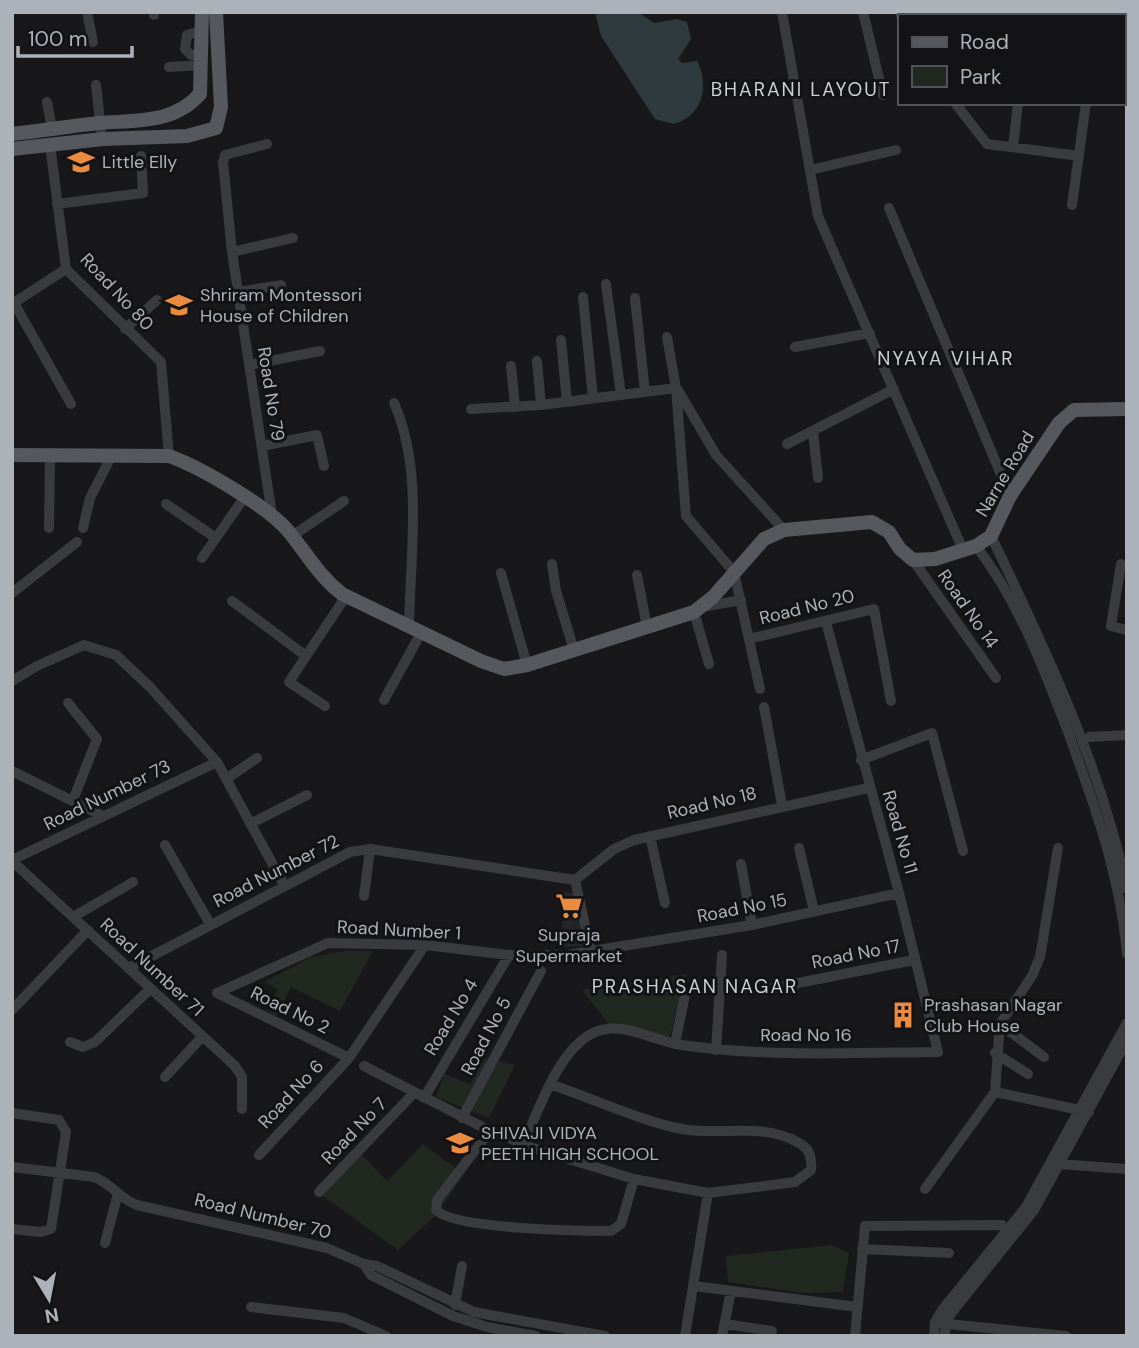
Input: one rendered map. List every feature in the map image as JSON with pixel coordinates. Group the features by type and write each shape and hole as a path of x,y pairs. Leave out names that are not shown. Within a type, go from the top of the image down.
{"main road":[{"path":"12,134 100,123 142,122 183,110 200,94 201,12"},
{"path":"12,149 103,139 187,136 216,128 221,107 216,12"},
{"name":"Narne Road","path":"913,560 936,559 969,548 991,536 1010,496 1059,423 1074,410 1127,409"},
{"path":"12,455 169,456 189,463 272,515 292,536 324,580 346,596 481,662 504,669 527,665 697,610 764,539 783,530 872,522 889,532 900,549 913,560"}],"street":[{"path":"87,12 93,42"},
{"path":"782,12 818,216 894,389 969,548 998,575 1053,689 1108,844 1120,894 1127,954"},
{"path":"863,12 883,94"},
{"path":"169,67 201,60"},
{"path":"96,85 103,139"},
{"path":"47,103 52,129"},
{"path":"957,105 987,144 1079,156"},
{"path":"1013,147 1018,105"},
{"path":"1072,205 1086,105"},
{"name":"Road No 79","path":"267,144 225,155 223,162 232,252 272,515"},
{"name":"Road No 80","path":"50,145 65,268 161,362 169,456"},
{"path":"810,170 896,150"},
{"path":"57,204 144,193 141,156"},
{"path":"889,208 1010,496"},
{"path":"232,252 293,238"},
{"path":"65,268 13,304 71,404"},
{"path":"606,284 621,395"},
{"path":"238,292 281,285"},
{"path":"583,297 593,398"},
{"path":"635,298 645,392"},
{"path":"125,329 156,300"},
{"path":"795,347 870,333"},
{"path":"667,337 676,388 686,516 734,572 760,689"},
{"path":"561,340 567,402"},
{"path":"249,365 320,351"},
{"path":"537,360 541,405"},
{"path":"511,366 515,407"},
{"path":"471,409 541,405 676,388"},
{"path":"676,388 716,455 783,530"},
{"path":"787,444 894,389"},
{"path":"384,700 415,630 408,437 394,404"},
{"path":"813,431 818,478"},
{"path":"262,446 317,435 324,466"},
{"path":"49,528 50,455"},
{"path":"83,528 90,498 112,455"},
{"path":"202,558 244,498"},
{"path":"292,536 344,501"},
{"path":"166,504 216,538"},
{"path":"991,536 1056,672 1104,805 1127,889"},
{"path":"12,593 77,542"},
{"name":"Road No 14","path":"913,560 996,678"},
{"path":"552,564 556,591 574,650"},
{"path":"1121,564 1111,626 1127,630"},
{"path":"501,573 527,665"},
{"path":"636,575 647,626"},
{"path":"325,705 289,682 346,596"},
{"path":"709,664 697,610 741,600"},
{"path":"232,601 306,656"},
{"name":"Road No 20","path":"749,639 874,609 891,701"},
{"name":"Road No 11","path":"826,622 899,893 938,1052"},
{"path":"12,681 37,666 84,645 116,655 150,687 217,762 284,886"},
{"path":"68,703 97,740 73,800"},
{"path":"764,707 782,805"},
{"path":"861,760 932,733 963,851"},
{"path":"1089,737 1127,735"},
{"path":"226,779 257,758"},
{"name":"Road Number 73","path":"12,860 217,762"},
{"path":"12,771 103,816"},
{"name":"Road No 18","path":"575,880 614,849 650,836 869,788"},
{"path":"250,824 307,794"},
{"path":"650,836 666,903"},
{"path":"165,845 210,924"},
{"path":"799,848 814,911"},
{"path":"925,1189 995,1092 995,1053 1000,1024 1032,976 1040,957 1058,848"},
{"path":"365,896 370,849"},
{"name":"Road Number 72","path":"129,968 350,852 370,849 575,880"},
{"name":"Road Number 71","path":"12,860 201,1038 235,1066 242,1077 242,1109"},
{"path":"741,864 752,925"},
{"path":"575,880 591,952"},
{"path":"73,917 133,882"},
{"name":"Road No 15","path":"591,952 752,925 899,893"},
{"path":"12,1010 88,930"},
{"name":"Road Number 1","path":"217,993 328,943 425,945 509,955 591,952"},
{"name":"Road No 6","path":"259,1155 349,1058 425,945"},
{"name":"Road No 4","path":"419,1095 509,955"},
{"path":"716,1050 722,956"},
{"name":"Road No 17","path":"763,990 914,960"},
{"name":"Road No 5","path":"462,1118 541,971"},
{"path":"70,1042 83,1047 94,1042 150,989"},
{"name":"Road No 2","path":"217,993 349,1058"},
{"path":"676,1044 685,995"},
{"path":"934,1336 1034,1210 1127,1023"},
{"path":"1000,1024 1044,1057"},
{"name":"Road No 16","path":"523,1145 550,1084 582,1040 602,1029 613,1028 676,1044 716,1050 781,1054 938,1052"},
{"path":"165,1077 201,1038"},
{"path":"941,1328 1026,1207 1127,1040"},
{"path":"995,1053 1027,1074"},
{"path":"364,1066 490,1131 437,1200 438,1213 488,1225 611,1231 621,1224 634,1180"},
{"path":"506,1136 523,1145 634,1180 708,1193 795,1182 811,1170 809,1152 800,1143 764,1132 681,1128 550,1084"},
{"path":"995,1092 1084,1112"},
{"name":"Road No 7","path":"319,1192 419,1095"},
{"path":"12,1113 51,1119 63,1124 66,1132 51,1229 41,1233 12,1229"},
{"path":"1059,1164 1127,1169"},
{"name":"Road Number 70","path":"12,1167 60,1172 106,1182 137,1205 327,1248 364,1264 371,1275 453,1316 537,1336"},
{"path":"105,1243 118,1193"},
{"path":"685,1336 708,1193"},
{"path":"855,1336 863,1228 872,1224 1002,1225"},
{"path":"862,1248 949,1253"},
{"path":"364,1264 377,1266 455,1305 487,1326 605,1336"},
{"path":"455,1305 462,1266"},
{"path":"694,1286 858,1307"},
{"path":"731,1291 723,1330 772,1331"},
{"path":"251,1307 344,1318 386,1336"},
{"path":"941,1328 1066,1336"}],"shaded area":[{"path":"595,12 638,12 654,23 677,19 687,22 691,39 678,59 682,63 697,61 703,81 701,99 691,114 674,124 655,119 601,36"},
{"path":"563,891 575,894 584,946 562,947"}],"green space":[{"path":"350,950 373,951 340,1011 291,987 276,1016 267,1011 278,989 264,982 311,957"},
{"path":"687,974 667,1046 614,1031 582,990"},
{"path":"485,1058 515,1065 489,1118 436,1097 444,1074 470,1084"},
{"path":"423,1144 464,1174 435,1216 398,1250 320,1194 359,1152 387,1181"},
{"path":"832,1245 849,1253 843,1292 804,1293 728,1282 726,1256"}],"place":[{"name":"Little Elly","path":"81,162"},
{"name":"Shriram Montessori House of Children","path":"179,305"},
{"name":"Supraja Supermarket","path":"569,906"},
{"name":"Prashasan Nagar Club House","path":"903,1015"},
{"name":"SHIVAJI VIDYA PEETH HIGH SCHOOL","path":"460,1143"}],"district":[{"name":"BHARANI LAYOUT","path":"801,89"},
{"name":"NYAYA VIHAR","path":"946,358"},
{"name":"PRASHASAN NAGAR","path":"695,986"}]}
